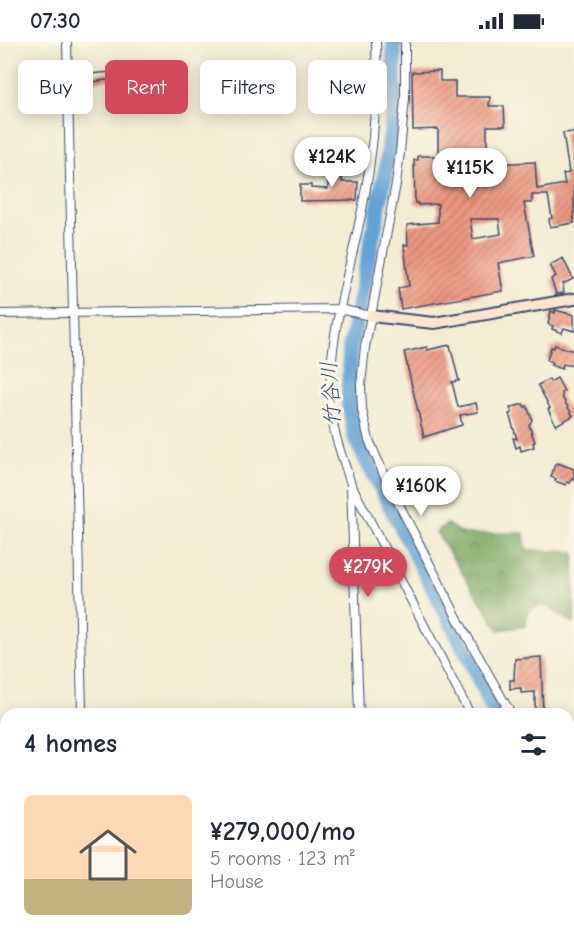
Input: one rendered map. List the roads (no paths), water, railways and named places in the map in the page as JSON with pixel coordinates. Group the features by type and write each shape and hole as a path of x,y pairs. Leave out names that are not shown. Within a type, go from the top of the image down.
{"street":[{"path":"67,42 82,708"},
{"path":"376,42 370,157 331,375 331,409 337,442 351,484 468,708"},
{"path":"405,42 405,98 398,173 369,315 361,385 362,410 369,440 385,477 506,708"},
{"path":"0,314 342,309 369,315 434,323 574,299"},
{"path":"351,484 359,708"}],"waterway":[{"name":"竹谷川","path":"394,42 394,112 386,170 350,349 349,403 356,440 466,651 492,708"}]}
